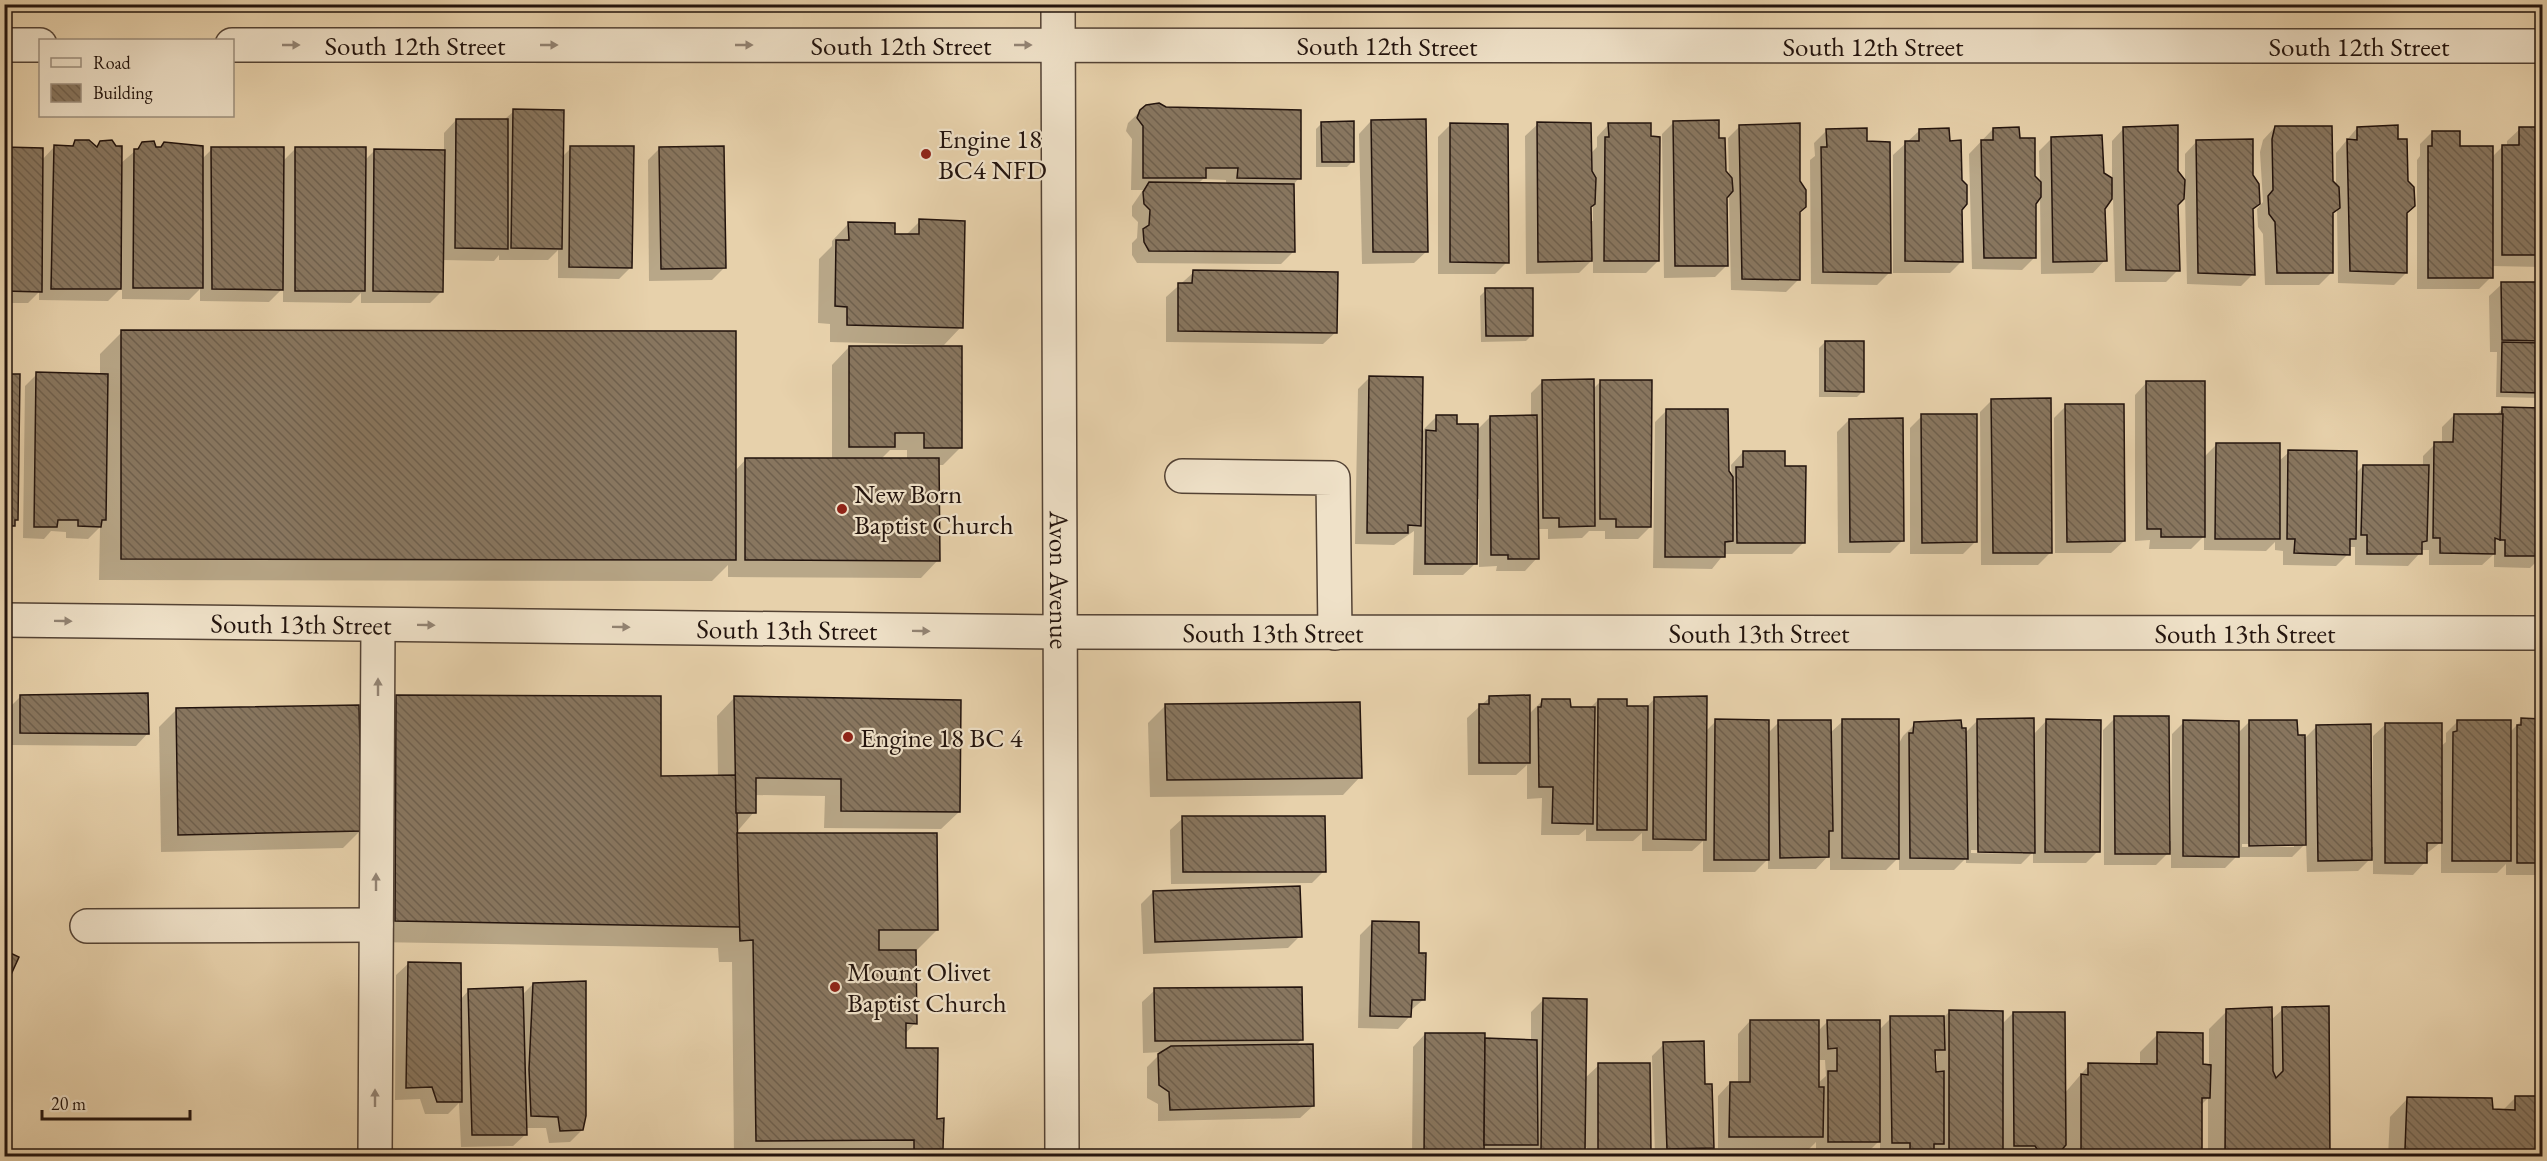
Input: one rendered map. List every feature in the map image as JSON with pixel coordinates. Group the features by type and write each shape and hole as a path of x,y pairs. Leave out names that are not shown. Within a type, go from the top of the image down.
{"street":[{"name":"Avon Avenue","path":"1058,4 1062,1156"},
{"path":"4,45 39,45"},
{"name":"South 12th Street","path":"234,45 2542,46"},
{"path":"1182,476 1333,478 1335,633"},
{"name":"South 13th Street","path":"4,620 1060,632 2542,633"},
{"path":"375,1156 378,625"},
{"path":"87,926 376,925"}],"building":[{"path":"1159,103 1166,107 1301,110 1301,179 1237,178 1238,168 1206,168 1206,178 1143,178 1143,126 1137,118 1140,110 1146,105"},
{"path":"513,109 564,110 562,249 511,248"},
{"path":"456,119 508,119 508,249 455,248"},
{"path":"1426,119 1428,252 1373,252 1371,120"},
{"path":"1719,120 1719,138 1725,138 1726,171 1732,178 1733,191 1727,198 1728,266 1675,266 1673,121"},
{"path":"1354,121 1354,162 1322,162 1321,122"},
{"path":"1537,122 1591,123 1592,171 1596,178 1595,204 1591,207 1592,261 1538,262"},
{"path":"1450,123 1508,124 1509,263 1450,262"},
{"path":"1608,123 1651,123 1651,136 1660,137 1659,261 1604,261 1605,137 1609,137"},
{"path":"1800,123 1800,181 1806,190 1806,207 1800,212 1800,280 1742,279 1739,125"},
{"path":"2178,125 2178,171 2185,180 2184,199 2178,205 2180,271 2126,270 2123,127"},
{"path":"2398,125 2398,139 2407,139 2408,181 2414,187 2415,206 2407,213 2407,273 2350,271 2347,139 2357,140 2357,127"},
{"path":"2275,126 2332,126 2333,181 2339,187 2340,208 2333,213 2333,273 2277,273 2275,222 2269,214 2268,196 2273,190 2272,139"},
{"path":"2019,127 2020,138 2035,138 2035,176 2041,182 2041,197 2036,204 2036,258 1984,258 1981,140 1993,140 1993,128"},
{"path":"2519,127 2542,127 2542,255 2502,255 2502,145 2519,145"},
{"path":"1867,128 1867,141 1890,142 1891,273 1823,272 1821,147 1827,147 1826,129"},
{"path":"1949,128 1950,141 1961,140 1962,180 1967,185 1967,204 1962,210 1963,262 1905,261 1905,141 1919,141 1919,129"},
{"path":"2432,131 2460,131 2460,146 2493,146 2493,278 2428,278 2428,146 2432,146"},
{"path":"2102,135 2104,173 2112,178 2112,199 2105,209 2107,261 2053,262 2051,137"},
{"path":"2253,139 2253,175 2259,184 2260,204 2253,209 2255,275 2198,273 2196,140"},
{"path":"75,140 89,140 97,147 100,141 112,140 116,146 122,146 121,289 51,289 54,145 73,146"},
{"path":"154,141 156,147 161,147 164,142 203,146 203,288 133,288 134,149 138,149 142,142"},
{"path":"570,146 634,146 632,268 569,267"},
{"path":"724,146 726,268 661,269 659,147"},
{"path":"4,147 43,148 42,292 4,291"},
{"path":"211,147 284,147 283,290 212,289"},
{"path":"295,147 366,147 365,291 295,291"},
{"path":"374,149 445,150 443,292 373,291"},
{"path":"1149,182 1294,184 1295,252 1149,251 1144,242 1143,229 1149,225 1150,210 1144,204 1143,192"},
{"path":"919,219 965,221 963,328 847,325 847,307 835,306 836,240 849,240 848,222 895,223 895,234 919,234"},
{"path":"1193,270 1338,272 1337,333 1178,331 1178,283 1192,283"},
{"path":"2501,282 2542,282 2542,341 2502,340"},
{"path":"1485,288 1533,288 1533,336 1486,336"},
{"path":"121,330 736,331 736,560 121,559"},
{"path":"1825,341 1864,341 1864,392 1825,391"},
{"path":"2502,342 2542,343 2542,393 2501,392"},
{"path":"849,346 962,346 962,448 924,448 924,433 895,433 895,447 849,447"},
{"path":"36,372 108,374 106,520 102,520 101,527 78,526 78,520 58,520 57,527 34,527"},
{"path":"4,374 20,374 18,520 15,520 15,526 4,526"},
{"path":"1369,376 1423,377 1421,526 1408,525 1408,533 1367,533"},
{"path":"1594,379 1595,526 1559,527 1559,518 1543,518 1542,380"},
{"path":"1600,380 1652,380 1651,527 1616,527 1616,519 1600,519"},
{"path":"2146,381 2205,381 2205,537 2161,537 2161,529 2147,529"},
{"path":"2051,398 2052,553 1993,553 1991,399"},
{"path":"2065,404 2124,404 2125,541 2067,542"},
{"path":"2502,407 2542,408 2542,556 2505,556 2505,540 2500,540"},
{"path":"1666,409 1728,409 1729,471 1733,477 1733,541 1725,542 1725,557 1665,557"},
{"path":"1921,414 1977,414 1977,542 1922,543"},
{"path":"2454,414 2503,414 2500,540 2495,538 2495,554 2440,553 2440,538 2433,538 2434,442 2453,442"},
{"path":"1436,415 1457,415 1457,424 1478,424 1477,564 1425,564 1426,430 1436,431"},
{"path":"1537,415 1539,559 1508,559 1508,555 1491,555 1490,416"},
{"path":"1903,418 1904,541 1850,542 1849,419"},
{"path":"2216,443 2280,443 2280,539 2215,539"},
{"path":"2288,450 2357,451 2356,539 2350,539 2350,555 2294,553 2295,539 2287,539"},
{"path":"1743,451 1785,451 1785,466 1806,466 1805,543 1737,543 1736,467 1743,467"},
{"name":"New Born Baptist Church","path":"745,458 939,458 940,561 745,560"},
{"path":"2363,465 2429,465 2427,541 2422,542 2422,554 2367,554 2367,535 2361,535"},
{"path":"148,693 149,734 20,733 20,695"},
{"path":"396,695 661,696 661,776 736,775 740,927 395,921"},
{"path":"1530,695 1530,763 1479,763 1479,704 1489,704 1489,696"},
{"name":"Engine 18 BC 4","path":"734,696 961,700 960,812 841,811 841,779 756,778 756,813 736,813"},
{"path":"1707,696 1706,840 1653,839 1654,697"},
{"path":"1542,699 1570,699 1571,707 1595,707 1593,824 1552,823 1553,787 1539,787 1538,707 1541,707"},
{"path":"1598,699 1627,699 1627,706 1648,706 1647,830 1597,830"},
{"path":"1360,702 1362,778 1167,780 1165,704"},
{"path":"359,705 362,831 178,835 176,708"},
{"path":"2114,716 2169,716 2170,854 2115,854"},
{"path":"2034,718 2035,853 1978,852 1977,719"},
{"path":"2521,718 2542,719 2542,863 2517,863 2517,725 2521,725"},
{"path":"1715,719 1769,720 1769,860 1714,860"},
{"path":"1842,719 1899,719 1899,859 1842,858"},
{"path":"2046,719 2101,720 2100,852 2045,852"},
{"path":"1778,720 1831,720 1833,831 1829,831 1829,857 1780,858"},
{"path":"1961,720 1962,728 1966,728 1968,859 1910,858 1909,733 1913,733 1914,722"},
{"path":"2183,720 2239,721 2239,857 2183,856"},
{"path":"2249,720 2297,720 2298,735 2305,735 2306,845 2249,846"},
{"path":"2457,720 2511,720 2511,861 2452,861 2453,732 2457,731"},
{"path":"2385,723 2442,723 2442,843 2427,843 2427,863 2385,863"},
{"path":"2371,724 2372,860 2318,861 2316,725"},
{"path":"1182,816 1325,816 1326,872 1183,872"},
{"name":"Mount Olivet Baptist Church","path":"737,833 937,833 938,930 879,930 879,950 916,950 917,1024 906,1023 906,1048 938,1048 937,1119 944,1118 943,1149 914,1150 914,1140 756,1141 753,940 740,941"},
{"path":"1300,886 1302,937 1155,942 1153,891"},
{"path":"1372,921 1419,922 1419,953 1426,953 1425,1000 1412,1000 1411,1017 1370,1016"},
{"path":"4,950 19,957 4,990"},
{"path":"408,962 461,963 462,1102 437,1102 432,1087 406,1088"},
{"path":"586,981 586,1116 583,1130 560,1131 558,1117 531,1116 529,1069 533,983"},
{"path":"523,987 527,1135 472,1135 468,989"},
{"path":"1302,987 1303,1040 1155,1041 1154,988"},
{"path":"1543,998 1587,999 1585,1151 1541,1150"},
{"path":"2329,1006 2330,1156 2225,1156 2226,1009 2272,1007 2273,1071 2276,1078 2283,1071 2282,1007"},
{"path":"1949,1010 2003,1011 2003,1151 1949,1151"},
{"path":"2013,1012 2065,1012 2066,1145 2058,1154 2040,1153 2035,1146 2014,1146"},
{"path":"1890,1016 1944,1016 1945,1050 1935,1050 1936,1072 1944,1071 1944,1144 1934,1144 1934,1155 1910,1155 1910,1143 1892,1143"},
{"path":"1750,1020 1819,1020 1819,1087 1824,1087 1823,1137 1729,1137 1730,1082 1750,1082"},
{"path":"1827,1020 1880,1020 1880,1142 1828,1142 1828,1071 1837,1071 1837,1048 1828,1049"},
{"path":"2157,1032 2203,1033 2203,1064 2211,1065 2210,1098 2202,1098 2202,1156 2081,1156 2081,1074 2088,1075 2088,1063 2157,1064"},
{"path":"1425,1033 1485,1033 1484,1156 1424,1155"},
{"path":"1485,1038 1537,1040 1538,1145 1484,1145"},
{"path":"1704,1041 1705,1084 1712,1084 1714,1148 1667,1149 1663,1042"},
{"path":"1313,1044 1314,1106 1170,1110 1169,1092 1159,1085 1158,1054 1171,1046"},
{"path":"1598,1063 1650,1063 1651,1153 1598,1153"},
{"path":"2515,1096 2542,1096 2542,1156 2416,1156 2405,1149 2407,1097 2492,1098 2493,1109 2515,1110"}],"place":[{"name":"Engine 18 BC4 NFD","path":"926,154"},
{"name":"New Born Baptist Church","path":"842,509"},
{"name":"Engine 18 BC 4","path":"848,737"},
{"name":"Mount Olivet Baptist Church","path":"835,987"}]}
